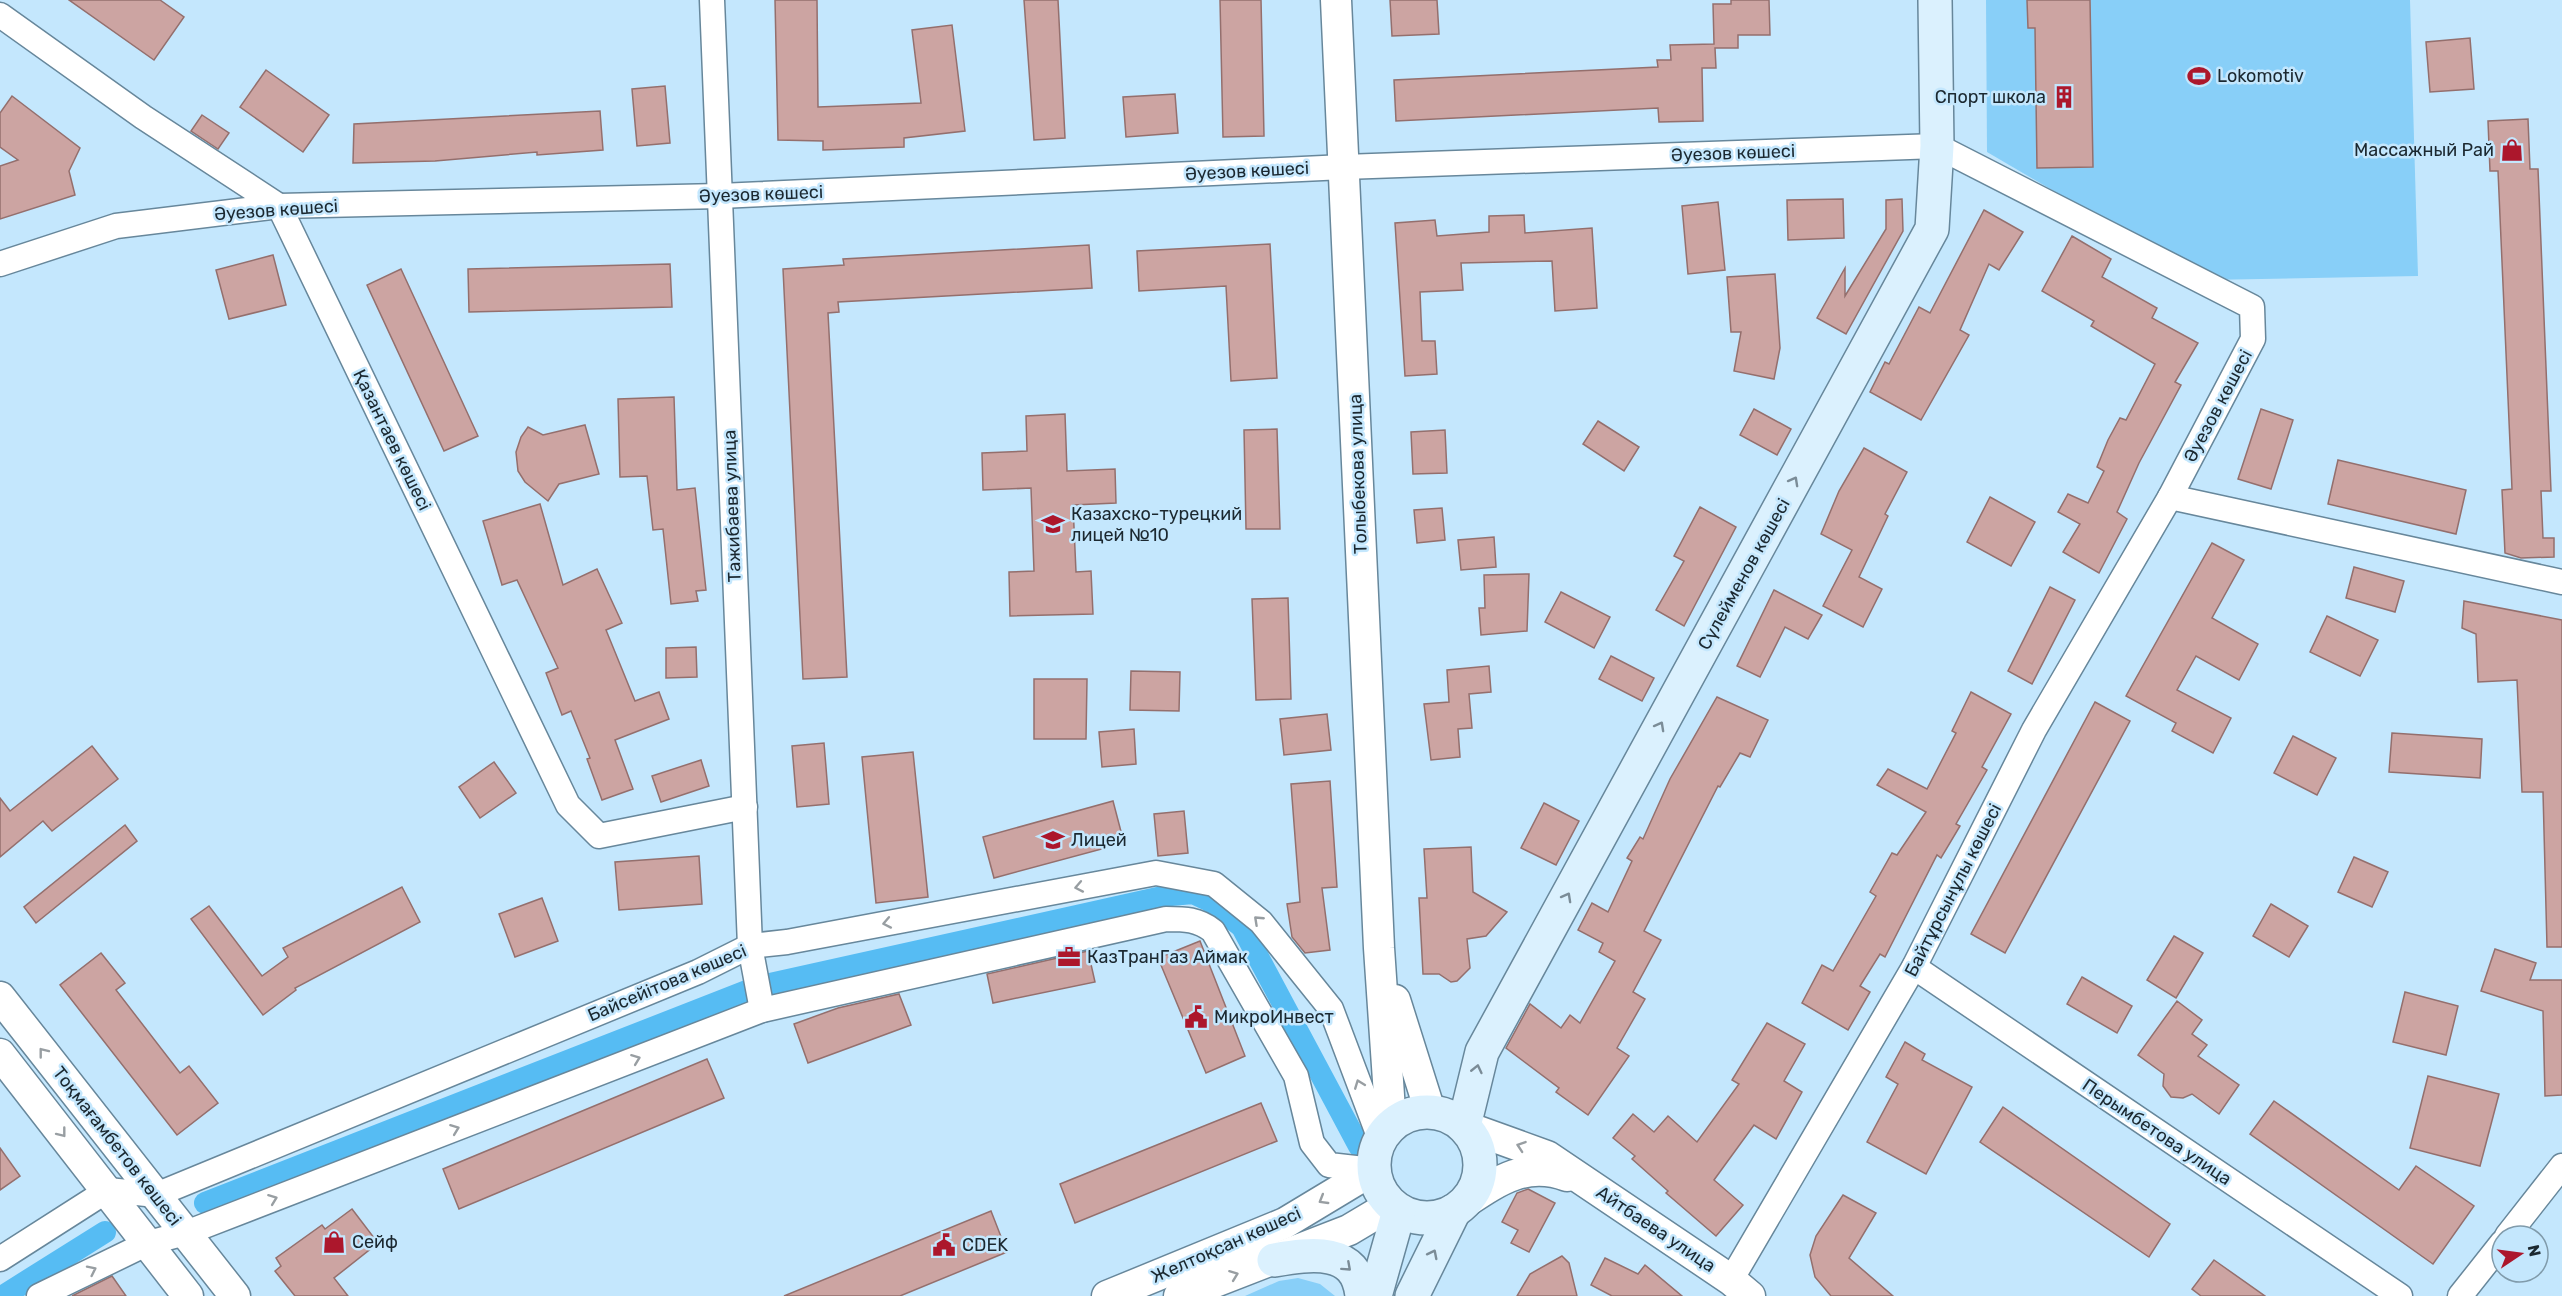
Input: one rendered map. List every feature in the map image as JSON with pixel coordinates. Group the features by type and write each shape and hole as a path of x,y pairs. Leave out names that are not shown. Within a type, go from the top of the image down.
{"main road":[{"name":"Сүлейменов көшесі","path":"1464,1126 1482,1052 1932,229 1937,146 1935,0"},
{"path":"1412,1296 1460,1207 1475,1189 1480,1172 1480,1156 1474,1140 1464,1126 1442,1113 1416,1112 1386,1132 1374,1154 1373,1170 1382,1195 1395,1208 1412,1217 1426,1219 1460,1207"},
{"path":"1375,1296 1395,1208"},
{"path":"1274,1260 1306,1254 1334,1257 1346,1264 1354,1274 1361,1286 1362,1296"}],"street":[{"name":"Тажибаева улица","path":"712,0 750,946 762,1010"},
{"name":"Толыбекова улица","path":"1336,0 1379,948"},
{"path":"0,15 143,117 279,206"},
{"name":"Әуезов көшесі","path":"0,264 116,226 279,206 720,196 1344,167 1937,146 2252,307 2253,339 2170,497"},
{"name":"Қазантаев көшесі","path":"279,206 568,805 599,836 745,807"},
{"path":"2170,497 2562,582"},
{"name":"Байтұрсынұлы көшесі","path":"1740,1288 1914,967 2034,730 2170,497"},
{"name":"Байсейітова көшесі","path":"108,1190 156,1195 698,972 750,946 787,942 1156,873 1214,884 1261,922 1331,1009 1386,1132"},
{"path":"39,1296 148,1243 186,1233 762,1010 1166,919 1190,919 1203,923 1214,931 1296,1076 1312,1143 1329,1165 1373,1170"},
{"path":"1379,948 1430,1111"},
{"path":"1379,948 1386,1132"},
{"name":"Перымбетова улица","path":"1914,967 2400,1296"},
{"name":"Тоқмағамбетов көшесі","path":"0,996 235,1296"},
{"name":"Тоқмағамбетов көшесі","path":"0,1054 108,1190 188,1296"},
{"path":"1464,1126 1547,1156 1590,1184"},
{"path":"2516,1224 2562,1166"},
{"path":"1460,1207 1496,1182 1522,1172 1550,1169 1590,1184"},
{"name":"Желтоқсан көшесі","path":"1107,1296 1285,1223 1373,1170"},
{"name":"Айтбаева улица","path":"1590,1184 1740,1288"},
{"path":"0,1259 108,1190"},
{"name":"Желтоқсан көшесі","path":"1179,1296 1349,1230 1395,1208"},
{"path":"2460,1296 2490,1258"}],"shaded area":[{"name":"Lokomotiv","path":"1986,0 2410,0 2418,276 2206,280 1987,152"},
{"path":"1298,1278 1320,1284 1335,1296 1245,1296 1279,1281"}],"building":[{"path":"69,0 160,0 184,17 154,60"},
{"path":"775,0 817,0 818,107 921,103 912,30 952,25 965,131 904,138 904,147 823,150 823,141 778,140"},
{"path":"1024,0 1058,0 1065,138 1034,140"},
{"path":"1220,0 1261,0 1264,136 1223,137"},
{"path":"1390,0 1437,0 1439,34 1392,36"},
{"path":"1731,0 1769,0 1770,35 1738,35 1738,48 1715,48 1716,68 1702,68 1703,121 1659,122 1658,108 1396,121 1394,80 1658,67 1657,60 1671,60 1670,45 1714,44 1713,4 1731,4"},
{"name":"Спорт школа","path":"2027,0 2090,0 2093,167 2037,168 2035,28 2028,28"},
{"path":"2470,38 2474,89 2430,92 2426,42"},
{"path":"266,70 329,115 303,152 240,107"},
{"path":"665,86 670,143 637,146 632,89"},
{"path":"1175,94 1178,133 1126,137 1123,97"},
{"path":"12,96 80,148 69,171 75,195 0,219 0,166 18,160 0,147 0,113"},
{"path":"600,111 603,150 537,155 537,152 435,161 353,163 354,124"},
{"path":"202,115 229,133 218,149 191,131"},
{"path":"2528,119 2530,169 2538,169 2551,491 2541,491 2543,538 2554,538 2554,557 2521,558 2505,553 2502,490 2512,489 2498,171 2490,171 2488,121"},
{"path":"1843,199 1844,238 1788,240 1787,200"},
{"path":"1902,199 1903,231 1846,334 1817,318 1845,268 1845,296 1886,229 1886,200"},
{"path":"1718,202 1725,270 1688,274 1682,206"},
{"path":"1984,210 2023,232 1999,270 1989,264 1960,330 1969,335 1921,420 1870,392 1885,362 1889,364 1919,307 1930,313"},
{"path":"1524,215 1525,233 1592,228 1597,308 1555,311 1552,261 1461,263 1463,290 1420,292 1422,341 1435,341 1437,374 1405,376 1395,223 1435,220 1437,236 1489,232 1489,216"},
{"path":"2072,236 2111,259 2102,277 2157,308 2152,318 2198,343 2175,382 2181,385 2139,463 2117,512 2127,519 2099,573 2063,552 2080,524 2058,512 2068,494 2088,503 2104,471 2097,467 2108,440 2120,418 2126,420 2155,364 2091,326 2094,321 2042,291"},
{"path":"1270,244 1277,378 1231,381 1226,286 1139,291 1137,251"},
{"path":"1089,245 1092,288 838,302 839,312 828,313 847,677 803,679 783,269 844,265 843,259"},
{"path":"273,255 286,305 229,319 216,270"},
{"path":"670,264 672,307 469,312 468,269"},
{"path":"401,269 478,436 444,451 367,285"},
{"path":"1775,274 1780,348 1774,379 1734,371 1741,332 1731,332 1727,277"},
{"path":"674,397 677,490 695,488 706,590 696,591 698,601 671,604 663,529 653,530 647,476 620,477 618,399"},
{"path":"1754,409 1791,429 1777,455 1740,435"},
{"path":"2261,409 2293,420 2271,489 2238,479"},
{"name":"Казахско-турецкий лицей №10","path":"1065,414 1067,471 1115,469 1116,503 1073,505 1076,572 1091,571 1093,614 1010,616 1009,572 1034,571 1031,488 983,490 982,453 1027,451 1026,416"},
{"path":"1598,421 1639,447 1624,471 1583,444"},
{"path":"585,425 599,474 559,484 548,501 525,482 518,471 516,452 521,437 528,427 543,435"},
{"path":"1277,429 1280,529 1246,529 1244,430"},
{"path":"1445,430 1447,473 1413,474 1411,432"},
{"path":"1864,448 1907,472 1885,514 1888,516 1859,577 1882,589 1863,627 1823,606 1852,550 1821,534 1839,491"},
{"path":"2338,460 2466,490 2456,534 2328,504"},
{"path":"1990,497 2035,522 2011,566 1967,542"},
{"path":"540,504 563,585 597,569 622,623 606,630 635,701 659,692 669,719 615,740 633,789 602,800 587,759 590,758 571,711 562,715 546,673 558,668 517,580 502,585 483,521"},
{"path":"1700,507 1736,527 1684,626 1656,610 1684,561 1674,556"},
{"path":"1442,508 1445,540 1417,543 1414,510"},
{"path":"1494,537 1496,567 1461,570 1458,540"},
{"path":"2212,543 2244,560 2212,618 2258,644 2239,680 2196,656 2177,690 2231,718 2213,753 2172,731 2176,723 2126,696"},
{"path":"2354,567 2404,581 2395,612 2346,598"},
{"path":"1529,574 1527,631 1481,635 1479,608 1485,608 1484,575"},
{"path":"2050,587 2075,600 2032,684 2008,671"},
{"path":"1774,590 1822,615 1808,639 1785,627 1760,677 1737,666"},
{"path":"1561,592 1610,617 1594,648 1545,622"},
{"path":"1288,598 1291,699 1256,700 1252,599"},
{"path":"2464,601 2562,620 2562,947 2547,947 2543,792 2522,792 2517,680 2478,682 2476,634 2462,628"},
{"path":"2327,616 2378,640 2360,676 2310,652"},
{"path":"696,647 697,677 666,678 666,648"},
{"path":"1611,656 1654,678 1642,701 1599,679"},
{"path":"1489,666 1491,692 1469,694 1472,728 1458,729 1460,757 1431,760 1424,704 1449,702 1447,670"},
{"path":"1131,671 1180,672 1179,711 1130,710"},
{"path":"1034,679 1087,679 1086,739 1034,739"},
{"path":"1971,692 2011,714 1982,767 1987,770 1956,824 1960,826 1941,858 1937,855 1885,957 1880,954 1860,986 1870,992 1848,1030 1802,1003 1822,965 1833,971 1876,896 1870,892 1892,853 1897,855 1926,812 1877,785 1888,769 1927,789 1956,733 1952,731"},
{"path":"1717,697 1768,720 1750,757 1740,753 1720,787 1718,786 1644,931 1661,940 1633,992 1645,999 1617,1048 1629,1056 1588,1115 1556,1092 1559,1088 1506,1048 1530,1004 1561,1028 1570,1015 1580,1023 1615,961 1599,952 1603,943 1578,930 1592,903 1608,912 1632,861 1627,858 1640,837 1643,839 1670,779"},
{"path":"2095,702 2130,721 2005,953 1971,934"},
{"path":"1327,714 1331,750 1284,755 1280,719"},
{"path":"1134,729 1136,764 1102,767 1099,732"},
{"path":"2392,733 2482,739 2480,778 2389,772"},
{"path":"2293,736 2336,758 2317,795 2274,773"},
{"path":"824,743 829,804 797,807 792,746"},
{"path":"92,746 118,779 52,831 43,821 0,857 0,798 10,811"},
{"path":"913,752 928,897 876,903 862,757"},
{"path":"701,760 709,786 661,802 652,776"},
{"path":"494,762 516,793 480,818 459,787"},
{"path":"1330,781 1337,887 1322,888 1330,950 1305,953 1292,937 1287,904 1300,902 1291,784"},
{"name":"Лицей","path":"1113,801 1124,843 994,878 983,837"},
{"path":"1544,803 1579,821 1556,865 1521,848"},
{"path":"1184,811 1188,853 1158,856 1154,814"},
{"path":"125,825 137,841 36,923 24,907"},
{"path":"1471,847 1473,892 1507,912 1486,936 1467,939 1470,968 1457,981 1451,982 1439,974 1423,974 1419,898 1427,898 1424,849"},
{"path":"699,856 702,904 619,910 615,862"},
{"path":"2354,857 2388,872 2372,907 2338,892"},
{"path":"402,887 420,922 295,988 296,990 263,1015 191,919 209,906 262,976 288,957 283,948"},
{"path":"542,898 558,941 515,957 499,914"},
{"path":"2271,904 2308,926 2289,957 2253,936"},
{"path":"2174,936 2203,953 2176,998 2147,980"},
{"path":"1200,941 1245,1056 1206,1073 1158,958"},
{"path":"2495,949 2536,963 2530,980 2562,980 2562,1095 2545,1096 2543,1011 2481,991"},
{"path":"1088,951 1095,982 993,1003 987,974"},
{"path":"101,953 125,983 116,990 180,1073 189,1066 218,1103 177,1135 60,985"},
{"path":"2082,977 2132,1006 2117,1033 2067,1004"},
{"path":"2405,992 2458,1006 2446,1055 2393,1042"},
{"path":"899,994 911,1025 808,1063 794,1024 838,1008"},
{"path":"2177,1001 2202,1020 2192,1034 2207,1045 2198,1056 2239,1085 2219,1114 2192,1094 2183,1098 2171,1097 2163,1086 2164,1074 2138,1055"},
{"path":"1767,1023 1805,1044 1784,1081 1802,1092 1776,1139 1754,1125 1714,1180 1743,1205 1716,1236 1666,1193 1668,1191 1632,1159 1635,1156 1613,1138 1633,1114 1654,1132 1668,1116 1697,1142 1739,1084 1732,1080"},
{"path":"1905,1042 1925,1054 1922,1060 1972,1087 1926,1174 1867,1142 1898,1084 1886,1077"},
{"path":"707,1059 724,1098 459,1209 443,1169"},
{"path":"2428,1076 2499,1094 2480,1166 2410,1148"},
{"path":"2274,1101 2399,1190 2416,1166 2474,1206 2433,1264 2250,1134"},
{"path":"1261,1103 1277,1141 1075,1223 1060,1184"},
{"path":"2003,1107 2170,1224 2149,1257 1980,1142"},
{"path":"0,1148 20,1176 0,1190"},
{"path":"1528,1189 1555,1203 1529,1252 1511,1243 1518,1230 1502,1222 1517,1193"},
{"path":"1843,1195 1876,1213 1849,1258 1893,1296 1831,1296 1815,1277 1810,1255 1816,1236"},
{"path":"352,1209 378,1243 334,1278 348,1296 295,1296 275,1271 281,1266 276,1258 322,1225 325,1229"},
{"path":"991,1211 1007,1252 900,1296 784,1296"},
{"path":"1562,1256 1569,1263 1577,1296 1517,1296 1530,1274"},
{"path":"1605,1258 1638,1274 1645,1265 1682,1296 1612,1296 1591,1285"},
{"path":"2214,1260 2265,1296 2201,1296 2192,1289"},
{"path":"112,1276 126,1296 72,1296"}],"waterway":[{"path":"205,1203 757,987 1171,895 1193,893 1208,900 1242,927 1359,1146"},
{"path":"3,1296 105,1232"}],"place":[{"name":"Lokomotiv","path":"2199,76"},
{"name":"Спорт школа","path":"2064,97"},
{"name":"Массажный Рай","path":"2512,150"},
{"name":"Казахско-турецкий лицей №10","path":"1053,524"},
{"name":"Лицей","path":"1053,840"},
{"name":"КазТранГаз Аймак","path":"1069,957"},
{"name":"МикроИнвест","path":"1196,1017"},
{"name":"Сейф","path":"334,1242"},
{"name":"CDEK","path":"944,1245"}]}
